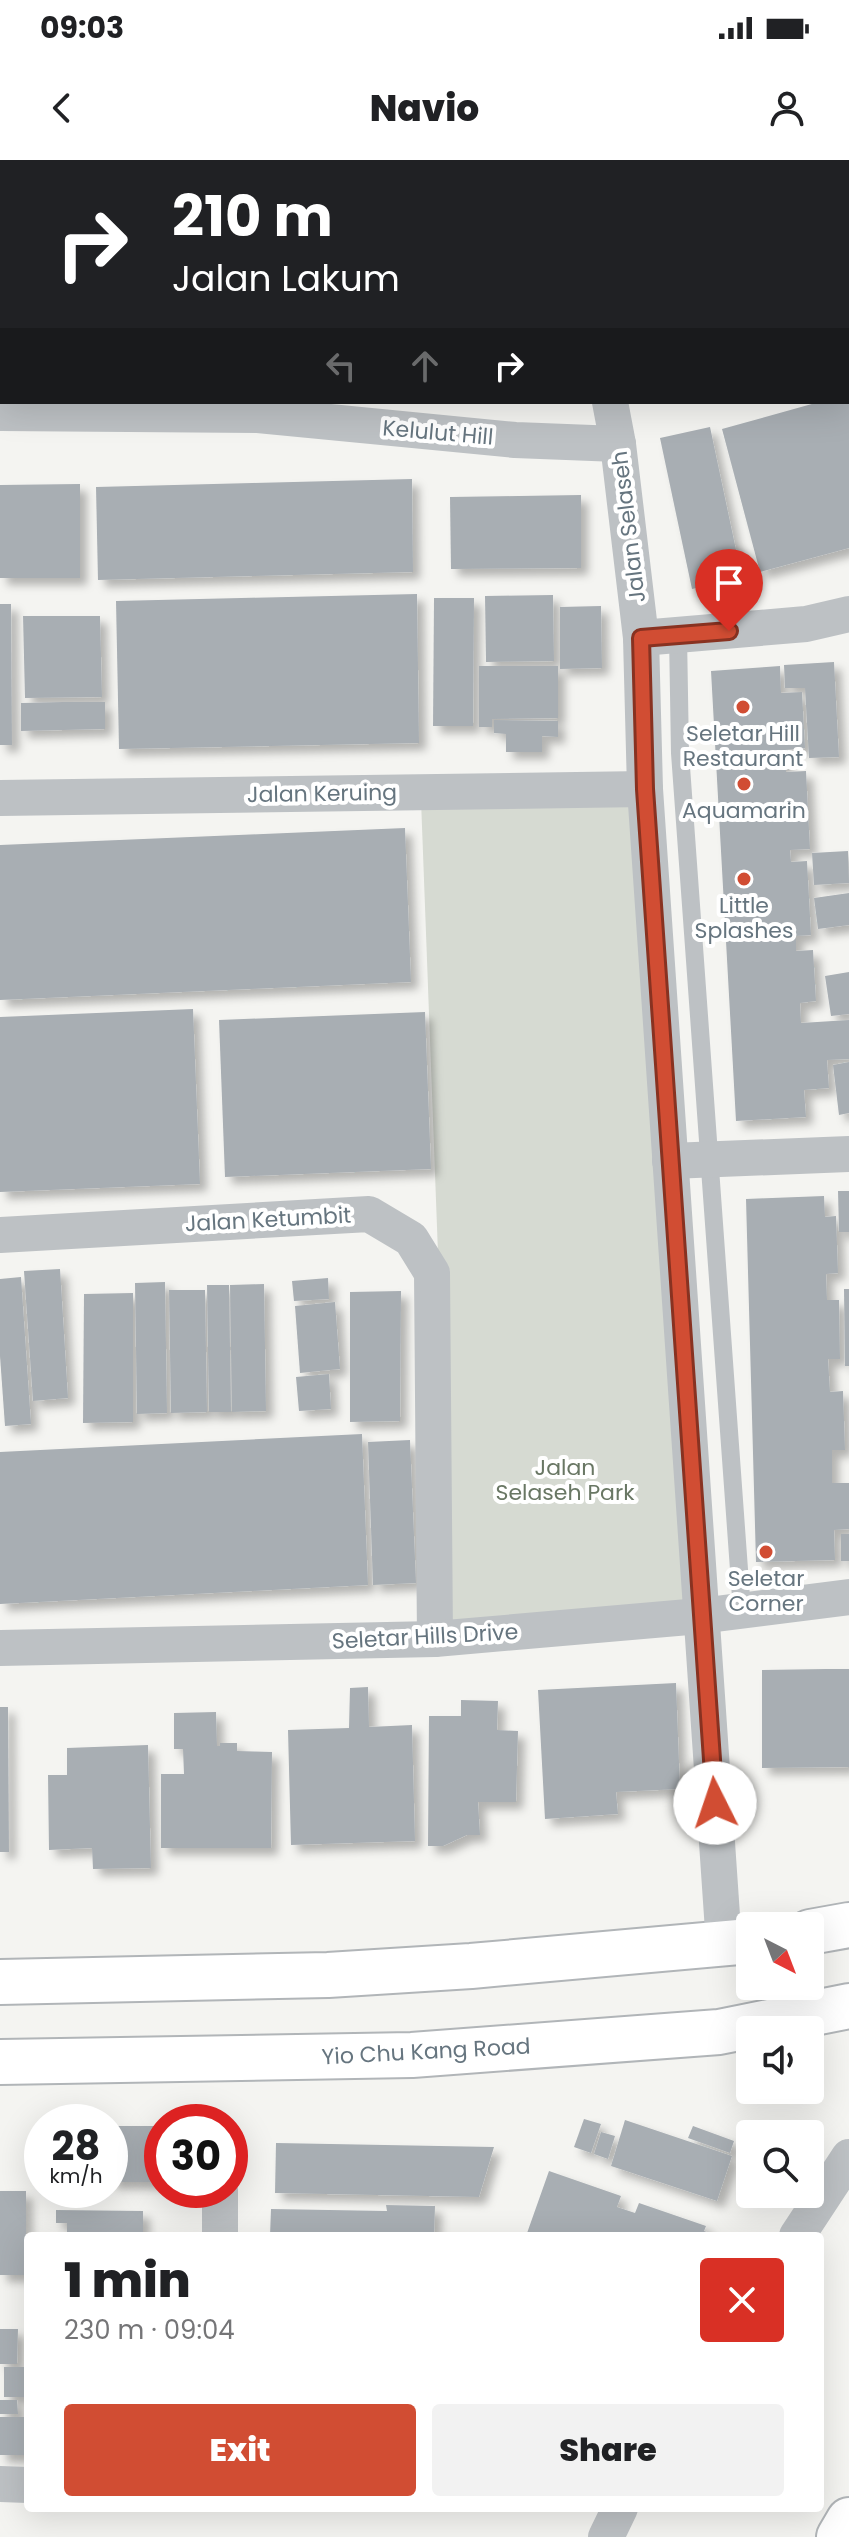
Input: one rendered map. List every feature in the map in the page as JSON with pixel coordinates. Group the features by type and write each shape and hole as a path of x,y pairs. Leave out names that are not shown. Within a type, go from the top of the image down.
{"main road":[{"path":"824,1929 849,1925"},
{"path":"0,1982 328,1975 736,1943"},
{"name":"Yio Chu Kang Road","path":"0,2062 412,2055 719,2032 848,2007"},
{"path":"839,2537 849,2520"}],"street":[{"name":"Jalan Selaseh","path":"610,404 641,638 645,789 700,1616 736,1934"},
{"name":"Kelulut Hill","path":"0,413 254,409 515,440 618,444"},
{"path":"641,638 806,624 849,614"},
{"name":"Jalan Keruing","path":"0,798 645,789"},
{"path":"670,1161 849,1154"},
{"name":"Jalan Ketumbit","path":"0,1235 369,1214 411,1239 432,1273 435,1639"},
{"name":"Seletar Hills Drive","path":"0,1648 435,1639 700,1616 849,1597"},
{"path":"800,2232 849,2157"},
{"path":"220,2208 220,2232"},
{"path":"0,2484 24,2485"},
{"path":"606,2537 618,2512"}],"lane":[{"path":"678,635 680,753 742,1611"}],"green space":[{"name":"Jalan Selaseh Park","path":"635,798 691,1608 452,1627 421,800"}],"building":[{"path":"812,404 849,404 849,548 760,572 722,429"},
{"path":"710,427 742,578 692,589 660,438"},
{"path":"412,479 413,572 98,580 96,487"},
{"path":"80,484 80,578 0,578 0,485"},
{"path":"581,495 581,568 451,569 450,497"},
{"path":"417,594 419,743 119,749 116,601"},
{"path":"553,595 554,661 486,662 485,596"},
{"path":"434,598 474,598 473,726 433,726"},
{"path":"0,604 11,604 12,745 0,745"},
{"path":"601,606 602,668 560,669 560,607"},
{"path":"23,616 100,616 102,697 25,698"},
{"path":"834,662 839,757 809,758 805,688 785,688 784,665"},
{"path":"479,666 558,666 558,718 492,719 492,727 479,727"},
{"path":"780,666 781,693 802,692 805,748 785,750 786,772 806,771 810,849 790,850 791,862 807,861 811,935 796,936 796,951 813,950 816,1001 800,1003 801,1023 849,1020 849,1059 827,1060 829,1088 804,1090 806,1117 736,1121 711,671"},
{"path":"105,702 105,729 21,731 21,703"},
{"path":"494,720 558,721 558,737 542,736 542,752 506,752 506,734 494,733"},
{"path":"405,828 411,982 0,1000 0,845"},
{"path":"848,851 849,883 814,885 812,853"},
{"path":"849,893 849,925 818,929 814,898"},
{"path":"849,972 849,1014 831,1016 825,976"},
{"path":"193,1009 200,1184 0,1192 0,1017"},
{"path":"425,1012 431,1169 225,1177 219,1020"},
{"path":"849,1062 849,1113 839,1115 833,1065"},
{"path":"838,1191 849,1191 849,1232 839,1232"},
{"path":"824,1196 825,1217 836,1216 838,1273 826,1274 827,1300 839,1300 840,1359 828,1359 830,1392 843,1391 845,1450 832,1450 832,1483 849,1483 849,1529 834,1530 835,1560 756,1562 746,1199"},
{"path":"60,1269 68,1398 33,1401 24,1271"},
{"path":"21,1277 31,1424 5,1426 0,1356 0,1279"},
{"path":"328,1278 329,1299 294,1301 292,1281"},
{"path":"165,1282 167,1413 137,1414 135,1283"},
{"path":"264,1284 266,1411 232,1412 230,1285"},
{"path":"207,1285 229,1285 231,1412 209,1412"},
{"path":"844,1289 849,1289 849,1366 845,1366"},
{"path":"169,1290 205,1290 207,1412 171,1413"},
{"path":"401,1291 400,1421 350,1422 350,1292"},
{"path":"133,1293 133,1422 83,1423 84,1294"},
{"path":"335,1302 340,1369 300,1373 295,1306"},
{"path":"329,1374 331,1409 299,1411 296,1377"},
{"path":"362,1434 368,1585 0,1604 0,1452"},
{"path":"410,1440 416,1583 373,1585 368,1442"},
{"path":"841,1534 849,1534 849,1561 841,1561"},
{"path":"849,1669 849,1767 762,1768 762,1670"},
{"path":"676,1683 680,1789 616,1792 618,1814 545,1819 538,1690"},
{"path":"368,1687 369,1727 412,1725 415,1841 291,1845 288,1730 349,1728 350,1688"},
{"path":"461,1700 498,1701 497,1730 518,1731 516,1802 478,1802 480,1835 467,1835 443,1846 428,1846 429,1716 461,1716"},
{"path":"0,1707 8,1707 9,1852 0,1852"},
{"path":"216,1712 217,1746 220,1743 237,1743 237,1751 272,1752 271,1848 161,1848 161,1774 184,1774 183,1749 174,1749 174,1713"},
{"path":"148,1745 151,1868 93,1869 92,1848 49,1850 48,1775 67,1775 67,1748"},
{"path":"584,2119 601,2124 591,2153 574,2147"},
{"path":"625,2120 732,2156 717,2201 611,2166"},
{"path":"128,2126 144,2126 144,2182 128,2182"},
{"path":"693,2126 734,2141 730,2153 688,2138"},
{"path":"601,2132 615,2136 608,2159 594,2154"},
{"path":"276,2143 494,2147 479,2197 275,2193"},
{"path":"549,2171 621,2196 617,2207 635,2213 639,2203 706,2226 706,2232 527,2232"},
{"path":"0,2191 24,2191 24,2275 0,2275"},
{"path":"386,2205 435,2206 434,2232 270,2232 271,2209 387,2211"},
{"path":"56,2210 143,2211 143,2232 67,2232 67,2223 56,2223"},
{"path":"0,2329 18,2329 17,2364 0,2364"},
{"path":"4,2367 24,2367 24,2397 4,2397"},
{"path":"0,2400 17,2400 18,2414 0,2414"},
{"path":"0,2417 24,2417 24,2455 0,2455"}],"place":[{"name":"Seletar Hill Restaurant","path":"743,707"},
{"name":"Aquamarin","path":"744,784"},
{"name":"Little Splashes","path":"744,879"},
{"name":"Seletar Corner","path":"766,1552"}],"route":[{"path":"715,1803 645,789 641,638 729,631"}]}
